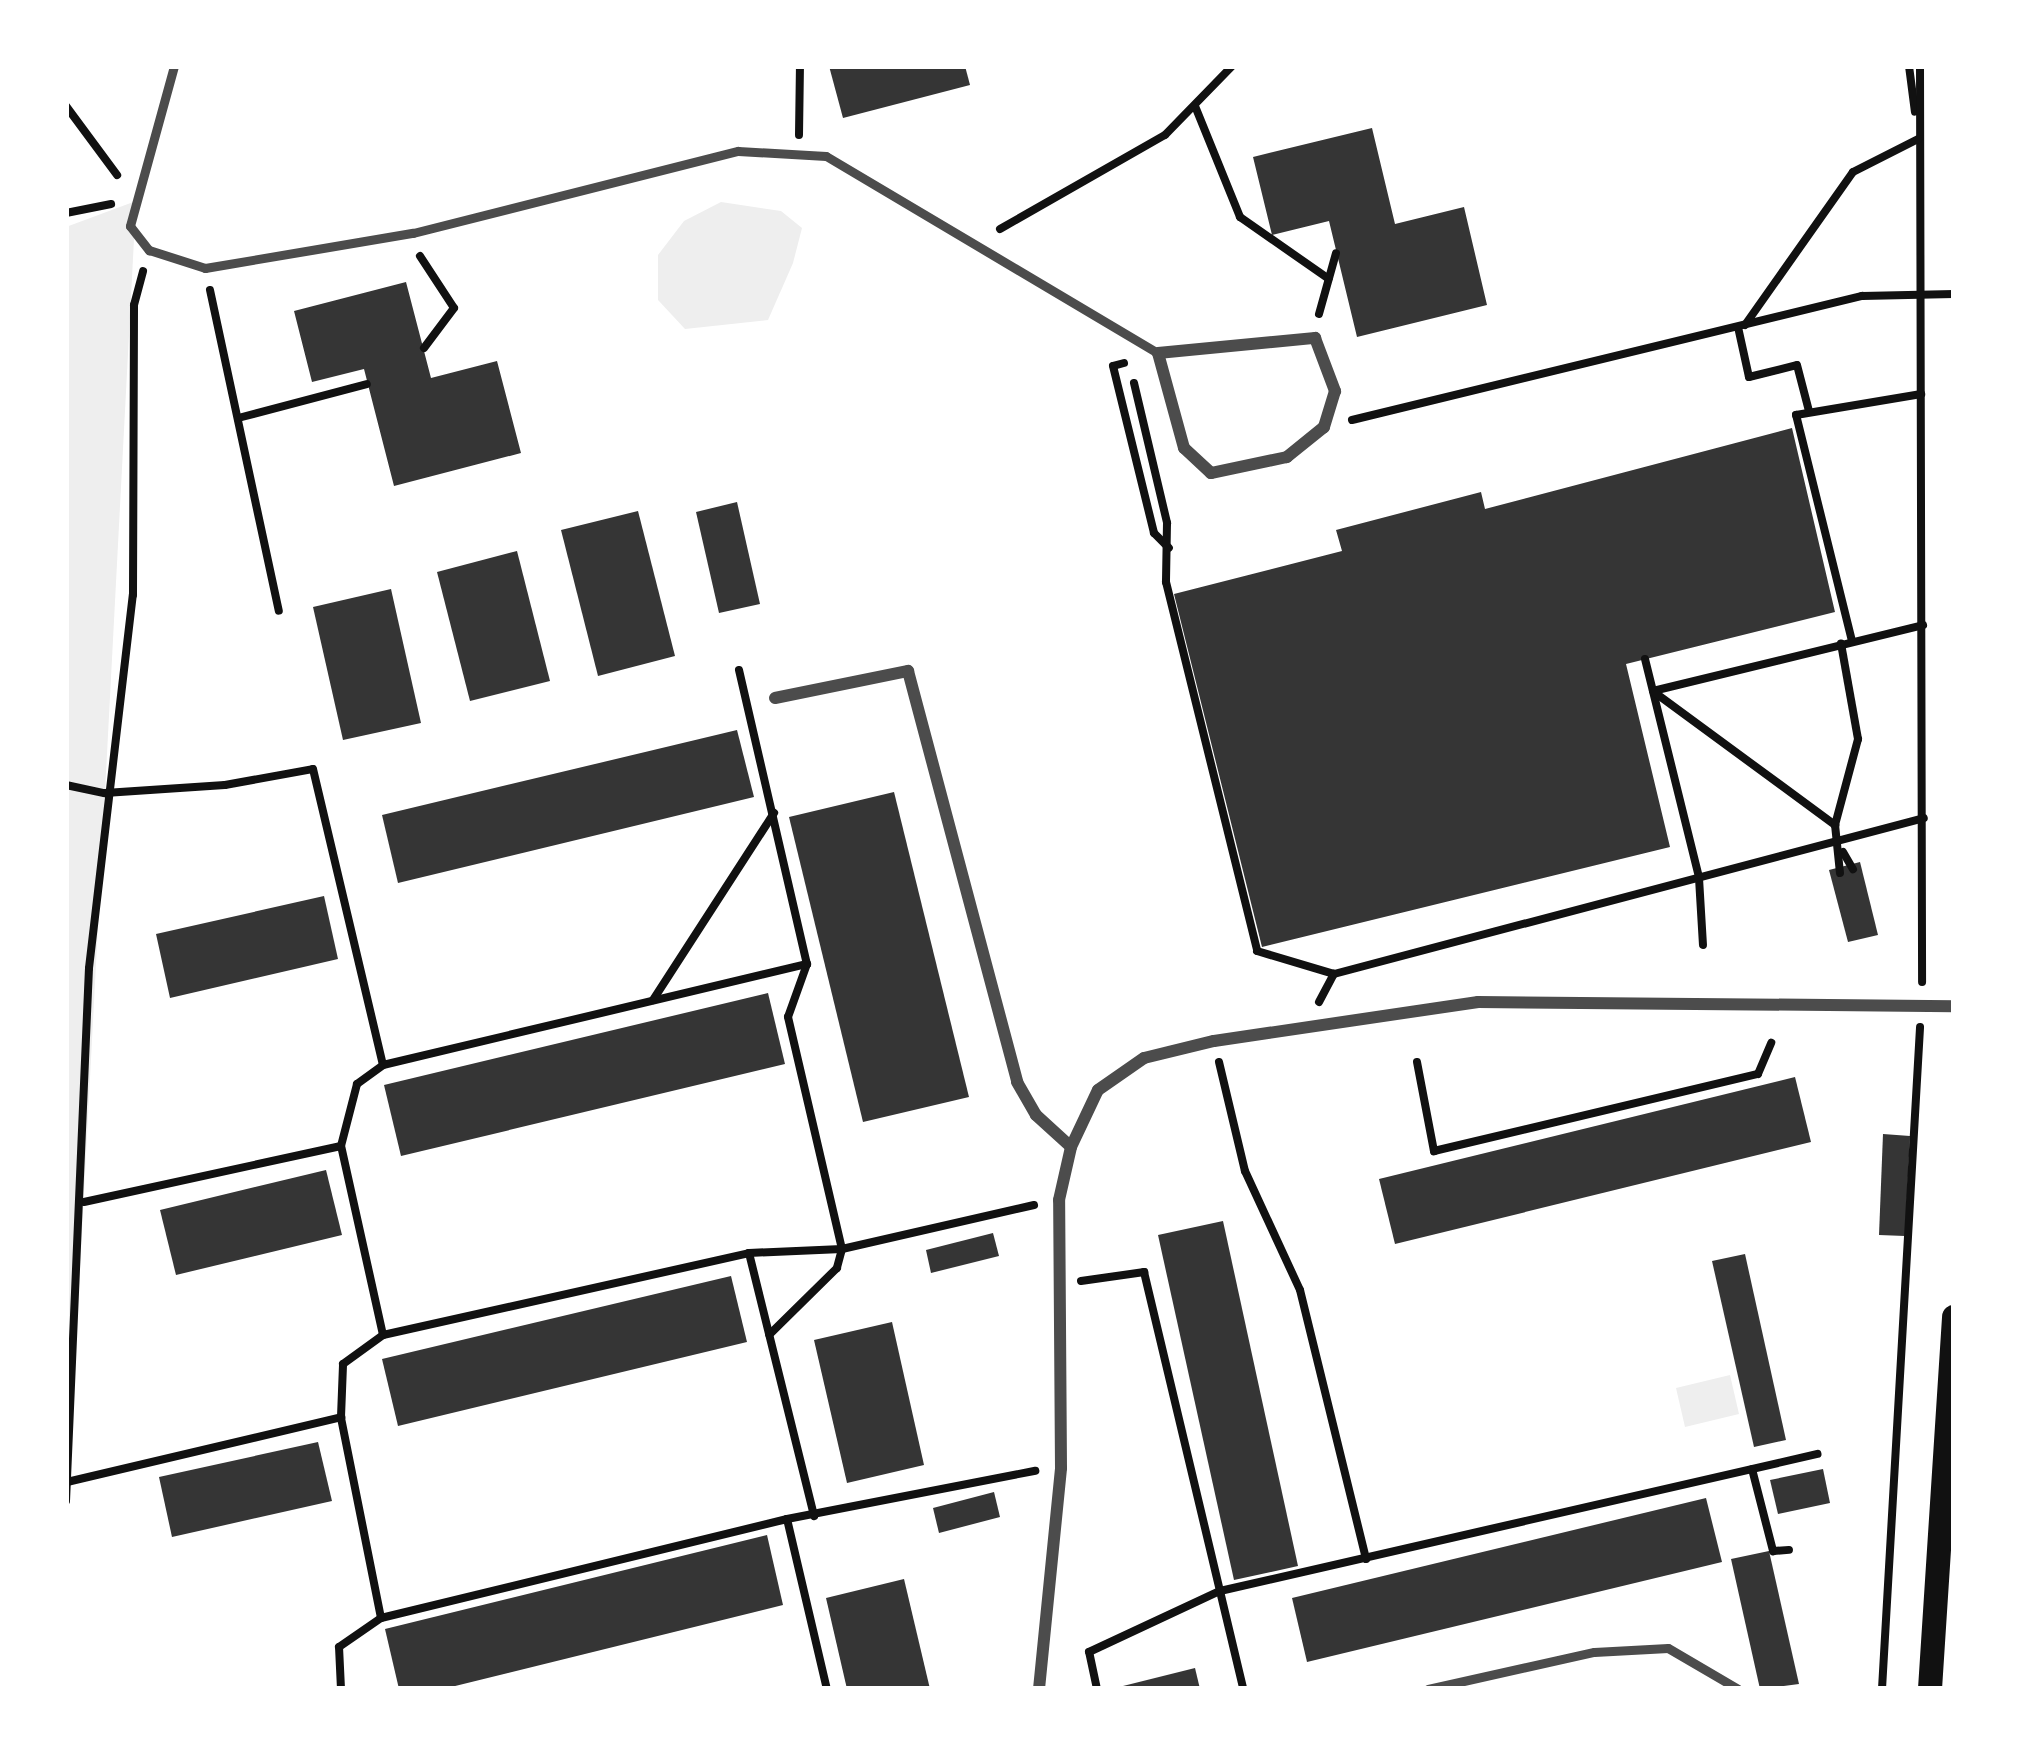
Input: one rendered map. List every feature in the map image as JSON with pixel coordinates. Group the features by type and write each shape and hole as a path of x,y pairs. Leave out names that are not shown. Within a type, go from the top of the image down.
{"main road":[{"path":"1930,1689 1954,1317"}],"street":[{"path":"1312,338 1335,391 1324,427 1287,457 1210,473 1184,448 1158,353 1312,338"},
{"path":"776,698 908,670 1017,1082 1036,1114 1071,1147"},
{"path":"1039,1689 1061,1468 1055,1284 1058,1200 1071,1147 1098,1090 1144,1058 1214,1041 1478,1002 1954,1006"}],"lane":[{"path":"174,66 130,226 149,250 205,268 413,232 738,151 826,156 1158,353"},
{"path":"1428,1689 1594,1652 1668,1648 1738,1689"}],"path":[{"path":"799,155 800,66"},
{"path":"972,242 1058,202 1165,135 1232,66"},
{"path":"1909,66 1918,138"},
{"path":"1879,1688 1921,1004 1920,66"},
{"path":"66,106 136,201 66,213"},
{"path":"1195,106 1240,217 1329,279"},
{"path":"1809,411 1798,365 1749,377 1741,326 1853,172 1918,138"},
{"path":"413,232 454,308 424,348"},
{"path":"66,1501 83,1202 89,968 105,793 133,595 134,305 149,250"},
{"path":"1312,338 1336,253"},
{"path":"205,268 242,417 279,611"},
{"path":"1324,427 1862,296 1954,294"},
{"path":"1169,548 1154,533 1113,366 1129,362 1169,548 1166,582 1257,952 1334,974 1699,878 1841,846 1924,818"},
{"path":"242,417 367,384"},
{"path":"1852,641 1796,415 1921,394"},
{"path":"1653,691 1923,626"},
{"path":"1841,644 1858,739 1834,825 1853,869"},
{"path":"1646,659 1699,878 1703,944"},
{"path":"739,670 807,964 788,1017 842,1249 837,1268 769,1335"},
{"path":"1653,691 1834,825"},
{"path":"66,785 105,793 225,785 313,769 383,1065"},
{"path":"652,1001 774,813"},
{"path":"1840,873 1841,846"},
{"path":"383,1335 341,1146 345,1106 357,1084 383,1065 807,964"},
{"path":"1306,1025 1334,974"},
{"path":"1214,1041 1245,1171 1300,1290 1366,1559"},
{"path":"1418,1062 1434,1151 1757,1074 1771,1043"},
{"path":"83,1202 341,1146"},
{"path":"381,1618 341,1417 343,1364 383,1335 749,1253 842,1249 1058,1200"},
{"path":"749,1253 814,1516"},
{"path":"1055,1284 1144,1272 1243,1689"},
{"path":"67,1482 341,1417"},
{"path":"1097,1689 1089,1652 1220,1591 1817,1454"},
{"path":"326,1689 340,1687 339,1647 381,1618 787,1519 1061,1468"},
{"path":"1752,1469 1773,1551 1789,1550"},
{"path":"787,1519 827,1689"}],"shaded area":[{"path":"136,201 66,1536 66,227"},
{"path":"721,202 781,211 802,228 793,263 768,320 685,329 658,300 658,255 684,221"},
{"path":"1730,1375 1739,1414 1685,1427 1676,1388"}],"building":[{"path":"829,66 965,66 970,85 843,118"},
{"path":"1372,128 1395,224 1464,207 1487,305 1357,337 1329,221 1272,235 1253,157"},
{"path":"406,282 431,378 497,361 521,453 394,486 364,369 312,382 294,311"},
{"path":"1792,428 1835,612 1626,664 1670,847 1262,947 1174,594 1342,551 1336,530 1481,492 1485,509"},
{"path":"737,502 760,604 719,613 696,512"},
{"path":"638,511 675,656 598,676 561,530"},
{"path":"517,551 550,681 470,701 437,572"},
{"path":"391,589 421,723 343,740 313,607"},
{"path":"737,730 754,797 398,883 382,815"},
{"path":"894,792 969,1097 863,1122 789,817"},
{"path":"1860,862 1878,935 1848,942 1829,870"},
{"path":"324,896 338,959 170,998 156,934"},
{"path":"768,993 785,1064 401,1156 384,1085"},
{"path":"1795,1077 1811,1142 1395,1244 1379,1179"},
{"path":"1883,1134 1910,1136 1905,1236 1879,1235"},
{"path":"326,1170 342,1235 176,1275 160,1210"},
{"path":"1223,1221 1298,1566 1234,1580 1158,1235"},
{"path":"993,1233 999,1256 931,1273 926,1250"},
{"path":"1745,1254 1786,1440 1754,1447 1712,1261"},
{"path":"731,1276 747,1342 398,1426 382,1359"},
{"path":"892,1322 924,1465 847,1483 814,1340"},
{"path":"318,1442 332,1501 172,1537 159,1477"},
{"path":"1823,1469 1830,1503 1778,1514 1770,1480"},
{"path":"994,1492 1000,1517 939,1533 933,1508"},
{"path":"1706,1498 1722,1562 1307,1662 1292,1598"},
{"path":"767,1535 783,1605 443,1689 399,1689 385,1629"},
{"path":"1769,1551 1799,1684 1760,1689 1731,1559"},
{"path":"904,1579 930,1689 847,1689 826,1598"},
{"path":"1195,1668 1200,1689 1119,1689 1119,1687"}]}
